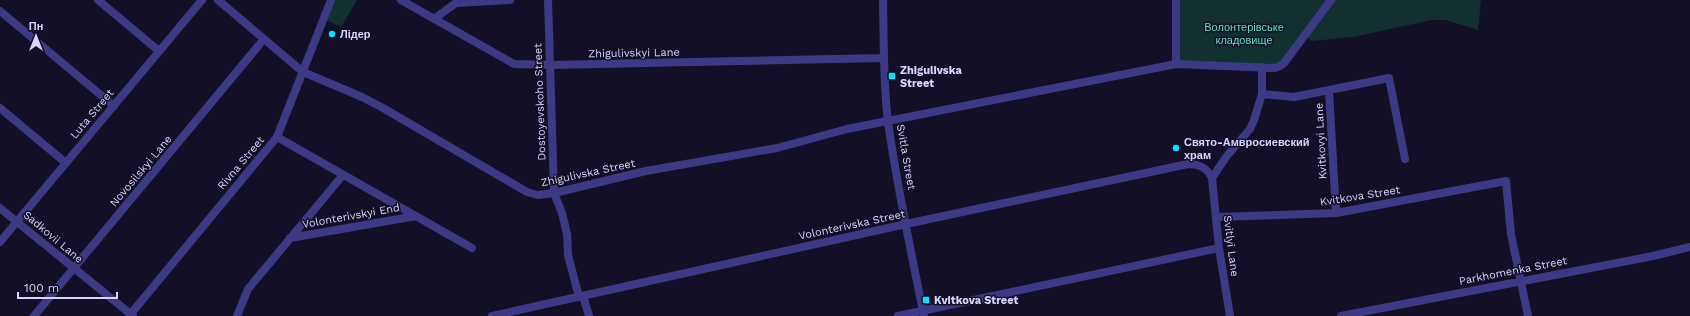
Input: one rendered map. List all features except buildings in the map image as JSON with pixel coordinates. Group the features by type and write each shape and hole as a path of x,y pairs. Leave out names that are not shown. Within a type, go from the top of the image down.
{"street":[{"path":"98,0 159,51"},
{"name":"Luta Street","path":"0,242 202,0"},
{"name":"Zhigulivska Street","path":"218,0 303,72 362,97 527,192 538,195 554,193 646,171 777,148 847,129 1176,64 1275,68 1284,63 1331,0"},
{"name":"Rivna Street","path":"131,315 277,137 331,0"},
{"name":"Zhigulivskyi Lane","path":"401,0 514,64 550,65 884,58"},
{"path":"434,19 456,3 510,0"},
{"name":"Dostoyevskoho Street","path":"548,0 554,193 562,213 567,234 568,255 589,316"},
{"name":"Svitla Street","path":"883,0 884,58 888,121 906,224 924,313"},
{"path":"1176,0 1176,64"},
{"path":"0,11 114,106"},
{"name":"Novosilskyi Lane","path":"34,316 264,39"},
{"path":"1212,178 1226,157 1250,129 1262,94 1262,67"},
{"path":"1262,94 1294,97 1389,78 1405,159"},
{"name":"Kvitkovyi Lane","path":"1329,91 1336,213"},
{"path":"0,108 66,163"},
{"name":"Volonterivskyi End","path":"277,137 472,248"},
{"name":"Volonterivska Street","path":"492,316 906,224 1188,164 1196,164 1203,167 1208,171 1212,178"},
{"name":"Volonterivskyi End","path":"237,316 248,289 343,175"},
{"name":"Svitlyi Lane","path":"1212,178 1219,248 1230,316"},
{"name":"Kvitkova Street","path":"1216,217 1336,213 1506,181 1511,234 1521,281"},
{"name":"Sadkovii Lane","path":"0,208 131,315"},
{"name":"Volonterivskyi End","path":"290,238 416,216"},
{"name":"Parkhomenka Street","path":"1341,316 1646,257 1690,247"},
{"path":"898,316 924,313 1219,248"},
{"path":"1521,281 1528,316"}],"green space":[{"path":"334,0 357,0 341,27 326,20"},
{"name":"Волонтерівське кладовище","path":"1176,0 1481,0 1478,30 1445,20 1432,20 1353,37 1312,41 1304,36 1280,66 1176,64"}],"place":[{"name":"Лідер","path":"332,34"},
{"name":"Zhigulivska Street","path":"892,76"},
{"name":"Свято-Амвросиевский храм","path":"1176,148"},
{"name":"Kvitkova Street","path":"926,300"}]}
